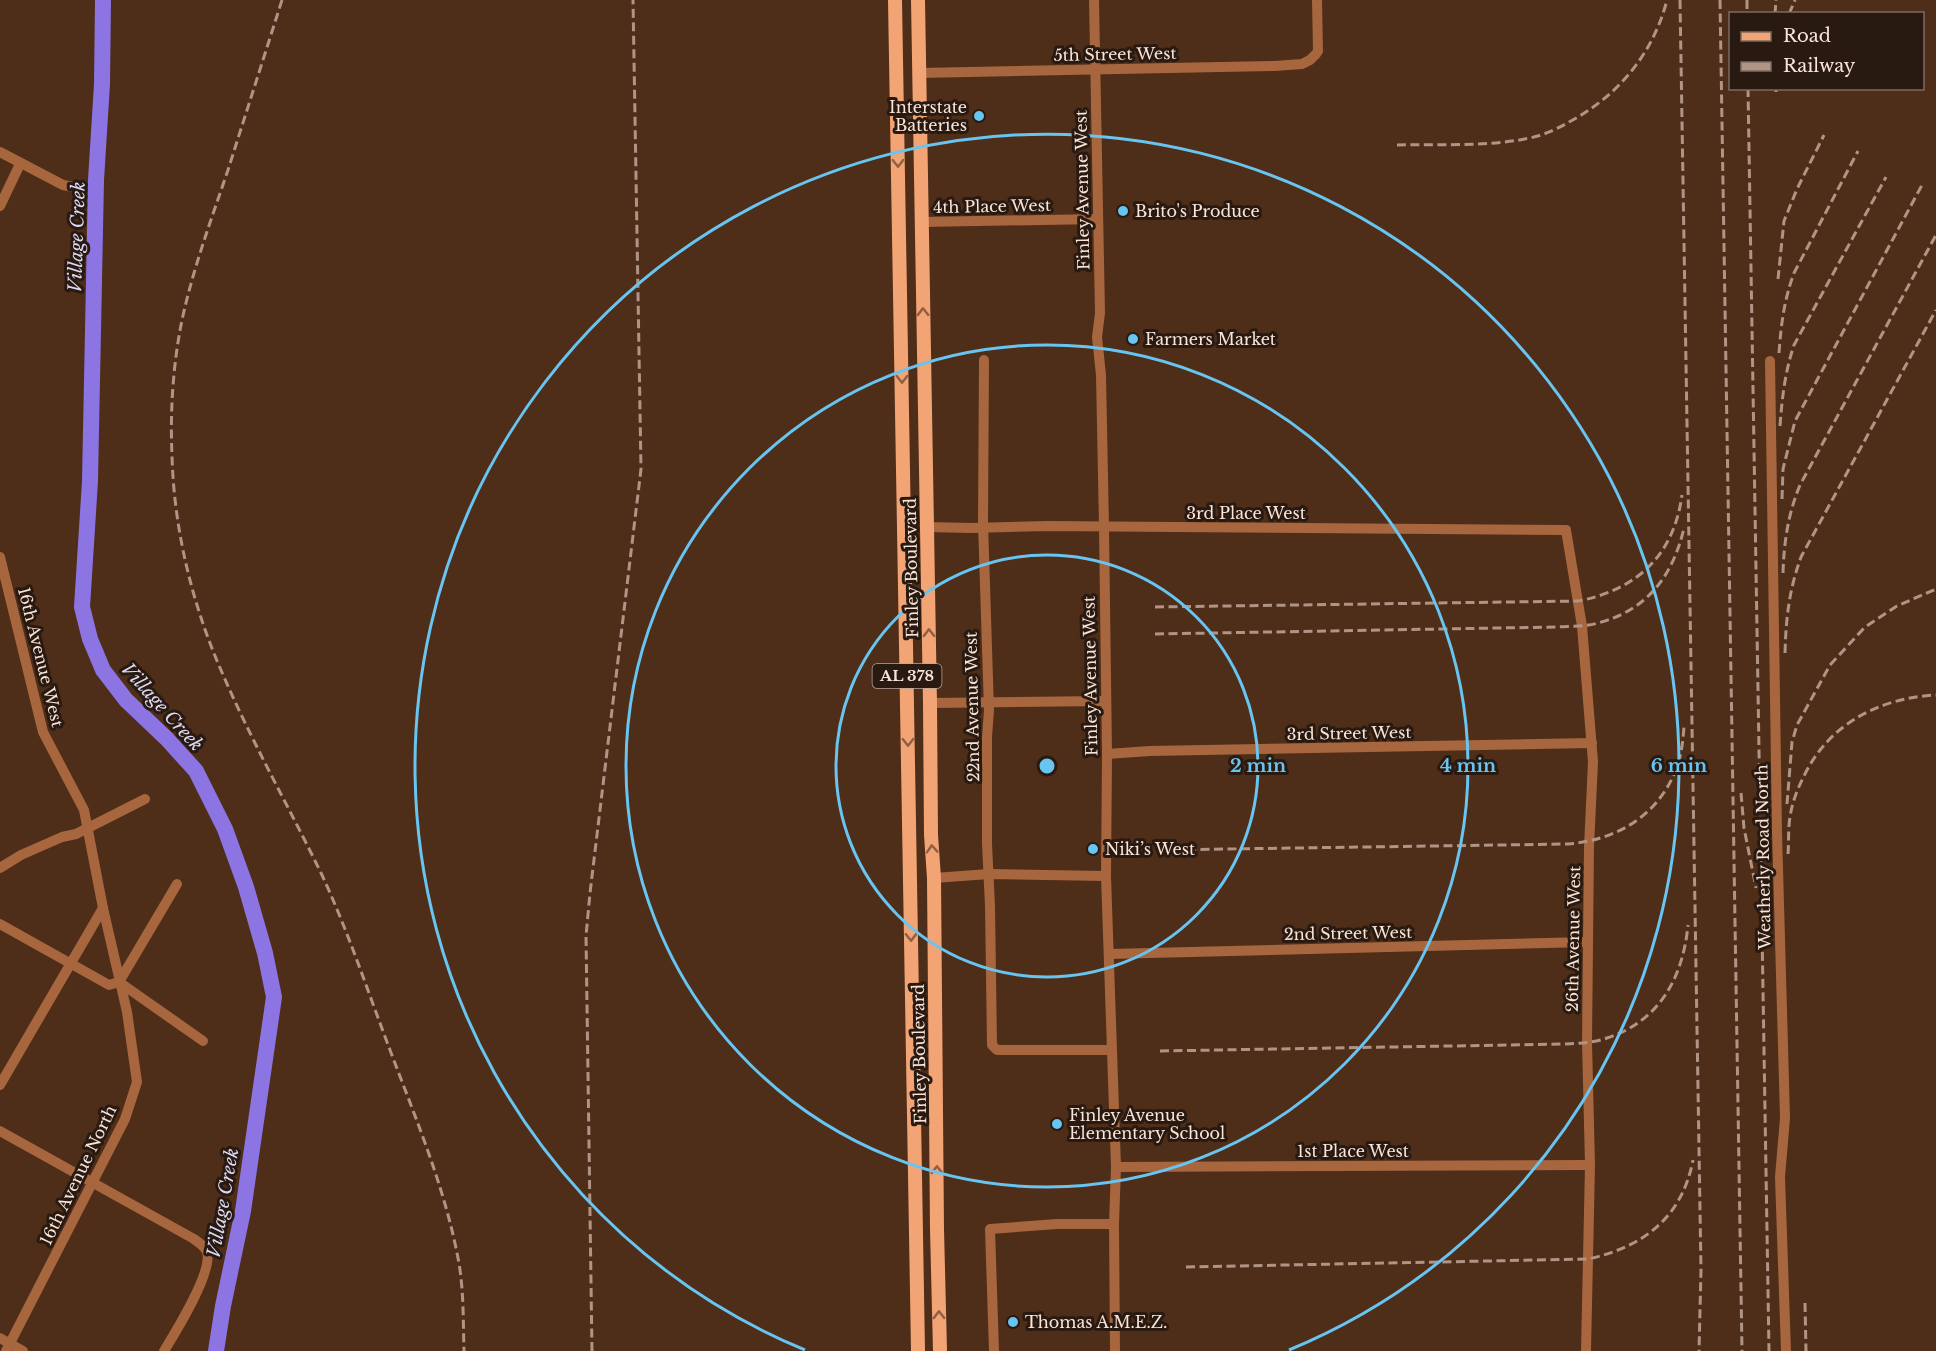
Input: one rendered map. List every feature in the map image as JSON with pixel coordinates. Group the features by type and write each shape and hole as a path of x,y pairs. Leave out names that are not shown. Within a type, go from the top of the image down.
{"main road":[{"name":"Finley Boulevard","path":"895,0 918,1351"},
{"name":"Finley Boulevard","path":"918,0 940,1351"},
{"path":"896,72 919,73"},
{"path":"899,224 922,222"},
{"path":"901,351 923,345"},
{"path":"904,528 926,527"},
{"path":"907,703 930,703"},
{"path":"910,878 934,878"},
{"path":"916,1230 937,1229"}],"street":[{"name":"Finley Avenue West","path":"1094,0 1100,313 1097,338 1101,375 1104,527 1106,876 1116,1167 1115,1351"},
{"name":"5th Street West","path":"919,73 1302,64 1310,60 1318,51 1317,0"},
{"path":"0,152 63,185 78,188"},
{"path":"0,206 20,164"},
{"name":"4th Place West","path":"922,222 1098,219"},
{"name":"22nd Avenue West","path":"984,360 984,528 989,703 987,844 992,1046 997,1050 1111,1050"},
{"name":"Weatherly Road North","path":"1770,361 1777,832 1785,1118 1780,1177 1786,1351"},
{"name":"3rd Place West","path":"926,527 1566,530"},
{"name":"26th Avenue West","path":"1566,530 1582,626 1593,762 1589,848 1587,1042 1590,1165 1586,1351"},
{"name":"16th Avenue West","path":"0,557 43,732 84,810 88,827"},
{"path":"930,703 1105,701"},
{"name":"3rd Street West","path":"1107,754 1150,751 1592,743"},
{"path":"0,868 21,855 62,837 76,834 144,799"},
{"name":"16th Avenue North","path":"8,1347 125,1119 137,1082 127,1012 103,908 88,827"},
{"path":"934,878 989,874 1106,876"},
{"path":"0,924 110,985 119,982 177,884"},
{"path":"0,1085 103,908"},
{"name":"2nd Street West","path":"1109,954 1588,942"},
{"path":"119,982 203,1041"},
{"path":"0,1131 194,1239 205,1249 208,1257 202,1280 164,1351"},
{"name":"1st Place West","path":"1116,1167 1590,1165"},
{"path":"994,1351 990,1229 1057,1224 1114,1224"},
{"path":"0,1338 8,1347 23,1351"}],"waterway":[{"name":"Village Creek","path":"103,0 102,84 96,180 90,481 82,607 90,639 103,670 126,700 167,739 196,771 225,829 246,887 265,953 274,997 243,1211 216,1351"}],"railway":[{"path":"282,0 197,263 182,320 174,371 171,422 177,512 194,597 213,651 247,727 331,895 427,1148 445,1203 458,1258 464,1351"},
{"path":"592,1351 586,936 641,469 633,0"},
{"path":"1397,145 1481,144 1514,141 1550,132 1564,125 1603,100 1631,72 1653,38 1667,0"},
{"path":"1680,0 1701,1270 1699,1351"},
{"path":"1720,0 1742,1351"},
{"path":"1747,0 1747,12"},
{"path":"1775,12 1776,0"},
{"path":"1790,12 1795,0"},
{"path":"1748,90 1769,1351"},
{"path":"1778,279 1784,221 1824,135"},
{"path":"1779,353 1784,313 1794,273 1858,151"},
{"path":"1780,426 1784,385 1794,345 1886,177"},
{"path":"1782,499 1783,469 1795,421 1922,185"},
{"path":"1783,573 1787,528 1800,485 1936,235"},
{"path":"1785,653 1789,604 1801,557 1936,310"},
{"path":"1155,607 1578,601 1618,588 1649,566 1671,535 1682,495"},
{"path":"1155,634 1556,627 1593,624 1616,617 1631,609 1656,588 1673,561 1684,528"},
{"path":"1787,804 1792,742 1797,725 1830,665 1865,627 1897,606 1936,589"},
{"path":"1788,854 1789,822 1795,797 1803,778 1826,743 1841,729 1875,708 1915,697 1936,695"},
{"path":"1160,850 1586,842 1618,831 1645,814 1657,802 1677,767 1684,726"},
{"path":"1741,793 1744,828 1756,888"},
{"path":"1160,1051 1566,1044 1597,1041 1625,1030 1641,1020 1666,995 1681,962 1688,925"},
{"path":"1186,1267 1588,1259 1626,1247 1657,1227 1680,1198 1693,1160"},
{"path":"1805,1303 1806,1351"}],"place":[{"name":"Interstate Batteries","path":"979,116"},
{"name":"Brito's Produce","path":"1123,211"},
{"name":"Farmers Market","path":"1133,339"},
{"name":"Niki’s West","path":"1093,849"},
{"name":"Finley Avenue Elementary School","path":"1057,1124"},
{"name":"Thomas A.M.E.Z.","path":"1013,1322"}]}
